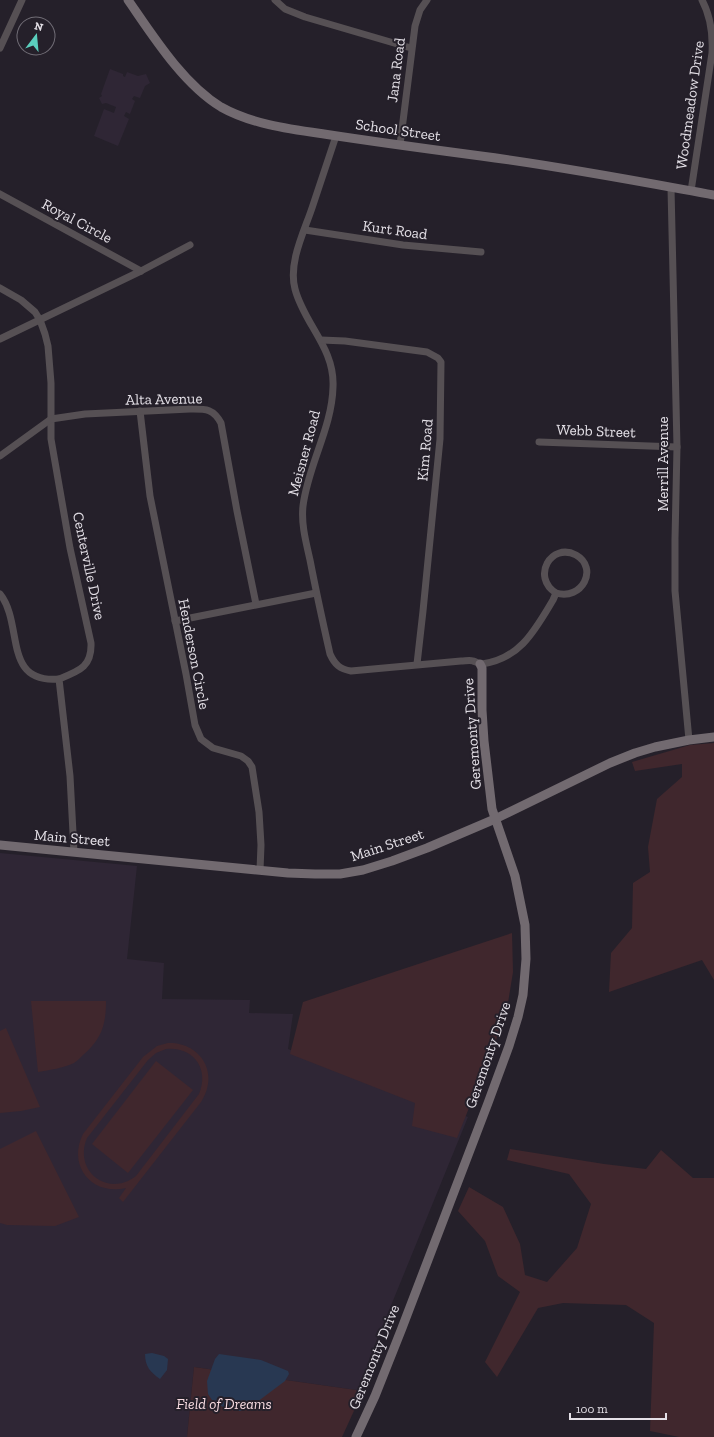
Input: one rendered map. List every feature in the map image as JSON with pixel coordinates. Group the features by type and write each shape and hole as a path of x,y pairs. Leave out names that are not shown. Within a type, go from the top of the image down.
{"street":[{"path":"0,48 22,0"},
{"name":"School Street","path":"128,0 179,70 200,92 221,107 256,121 285,128 336,136 500,158 714,195"},
{"path":"275,0 285,9 299,15 411,48"},
{"name":"Jana Road","path":"400,145 411,48 417,18 420,10 427,0"},
{"name":"Woodmeadow Drive","path":"691,191 712,53 711,22 702,0"},
{"name":"Meisner Road","path":"336,136 305,230 295,266 294,281 300,302 326,350 333,378 332,397 328,419 306,491 303,513 303,527 330,654 337,666 351,671 461,661 472,661 480,664"},
{"name":"Merrill Avenue","path":"671,188 677,447 674,539 675,591 689,740"},
{"name":"Royal Circle","path":"0,194 141,271"},
{"name":"Kurt Road","path":"305,230 403,245 481,252"},
{"path":"0,339 141,271 190,245"},
{"name":"Centerville Drive","path":"0,288 28,305 35,312 40,320 48,346 51,387 51,439 66,528 91,643 91,656 84,666 74,674 59,679"},
{"name":"Kim Road","path":"321,340 345,341 427,352 438,358 441,362 440,439 417,664"},
{"name":"Alta Avenue","path":"0,456 51,419 77,415 140,411 204,409 211,411 218,416 221,423 256,604"},
{"name":"Henderson Circle","path":"140,411 150,496 195,725 201,739 212,748 241,756 248,761 252,767 259,812 261,845 260,870"},
{"name":"Webb Street","path":"539,442 677,447"},
{"path":"567,552 576,555 583,561 586,570 582,587 565,595 556,593 547,584 544,575 550,558 567,552"},
{"path":"175,621 316,593"},
{"path":"480,664 507,656 519,649 543,617 556,593"},
{"path":"0,594 9,608 18,652 26,670 29,674 44,680 59,679 70,776 74,852"},
{"name":"Geremonty Drive","path":"356,1437 375,1396 405,1322 509,1046 520,1010 526,974 525,925 521,901 515,876 492,809 484,741 482,668 480,664"},
{"name":"Main Street","path":"0,846 260,870 327,874 363,870 406,856 495,819 610,763 648,749 689,740 714,737"}],"shaded area":[{"path":"110,69 123,74 125,77 127,72 138,76 146,74 150,83 145,86 140,98 134,96 132,99 135,101 130,114 126,112 124,116 129,119 118,146 94,136 104,109 114,113 116,107 106,103 102,104 99,98 102,96 101,94"},
{"path":"0,853 137,866 127,959 164,963 162,999 250,1000 249,1013 293,1014 288,1049 468,1117 370,1357 363,1391 194,1367 187,1437 0,1437"}],"green space":[{"path":"714,743 714,980 702,960 609,992 611,953 632,928 633,883 650,872 648,847 657,799 682,777 682,764 635,771 632,762 690,745"},
{"path":"512,933 513,972 506,1015 457,1138 412,1126 415,1103 290,1054 303,1002"},
{"path":"31,1001 106,1001 102,1031 95,1043 74,1063 61,1068 38,1072"},
{"path":"6,1028 40,1107 0,1113 0,1031"},
{"path":"168,1043 180,1044 190,1048 198,1054 208,1071 206,1091 201,1102 123,1202 119,1198 126,1188 114,1189 103,1187 93,1183 86,1176 78,1157 79,1146 83,1134 143,1057 157,1046","holes":["166,1049 176,1049 191,1055 201,1068 202,1085 199,1094 136,1176 125,1182 115,1184 104,1182 96,1178 89,1170 85,1161 84,1150 87,1138 148,1060 156,1053"]},
{"path":"156,1061 193,1090 128,1173 92,1144"},
{"path":"36,1131 79,1217 55,1226 7,1225 0,1223 0,1149"},
{"path":"510,1149 646,1169 661,1150 693,1178 714,1178 714,1437 679,1437 650,1431 654,1323 626,1305 563,1303 538,1308 497,1377 485,1362 520,1292 498,1276 485,1241 458,1211 469,1187 503,1207 520,1244 525,1275 547,1282 577,1248 591,1204 569,1174 507,1160"},
{"name":"Field of Dreams","path":"194,1367 363,1391 342,1437 187,1437"}],"water":[{"path":"152,1353 164,1356 168,1359 167,1370 160,1379 153,1374 146,1362 145,1354"},
{"path":"219,1354 261,1360 288,1371 289,1374 285,1381 249,1408 240,1411 226,1409 212,1400 208,1394 207,1381 215,1359"}]}
